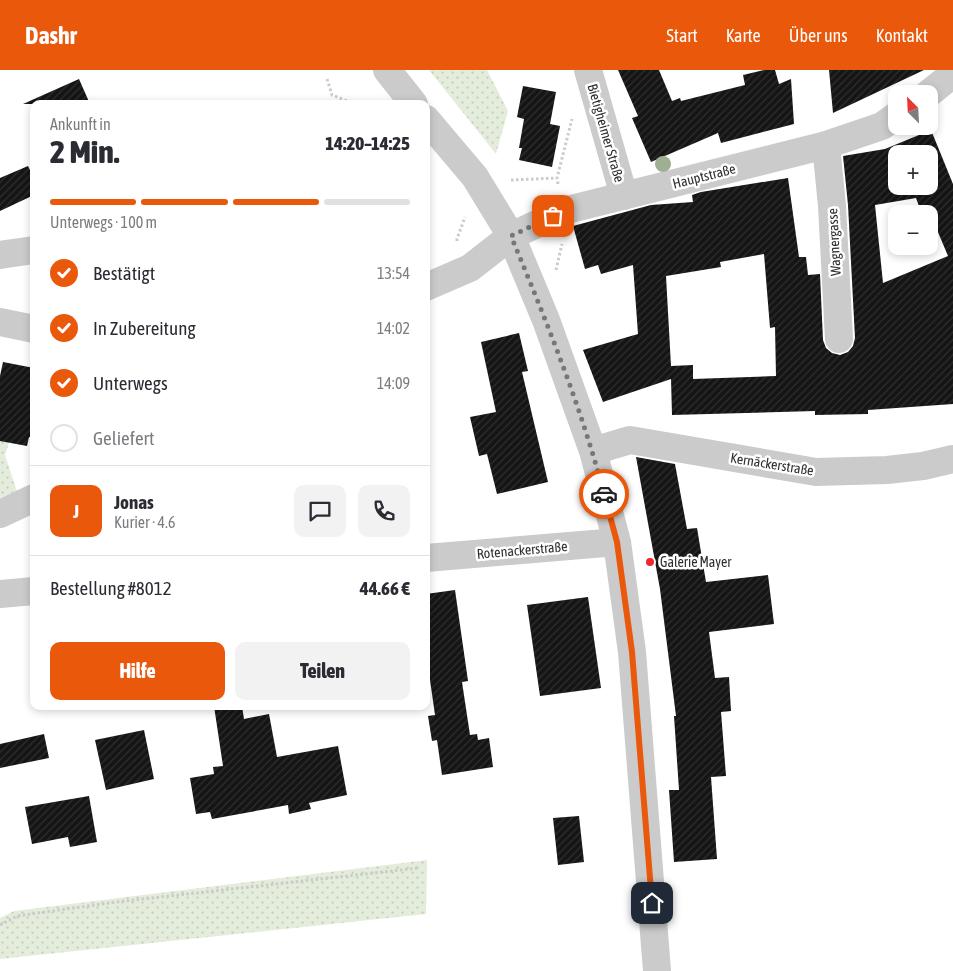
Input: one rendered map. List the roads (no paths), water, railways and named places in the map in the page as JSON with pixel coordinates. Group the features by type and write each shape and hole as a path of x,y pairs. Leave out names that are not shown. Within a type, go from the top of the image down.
{"street":[{"path":"387,70 411,100"},
{"name":"Bietigheimer Straße","path":"588,70 624,196"},
{"path":"938,86 953,74"},
{"name":"Hauptstraße","path":"430,285 470,268 511,236 567,210 826,145 882,126 888,122"},
{"path":"430,124 475,177 511,236 546,320 593,451 617,542 633,660 657,971"},
{"name":"Wagnergasse","path":"826,145 832,206 839,339"},
{"path":"0,255 30,251"},
{"path":"0,322 30,328"},
{"name":"Kernäckerstraße","path":"593,451 630,440 816,472 887,470 922,466 953,459"},
{"path":"0,514 30,500"},
{"name":"Rotenackerstraße","path":"430,558 617,542"},
{"path":"0,594 30,591"}],"place":[{"name":"Galerie Mayer","path":"650,562"}]}
